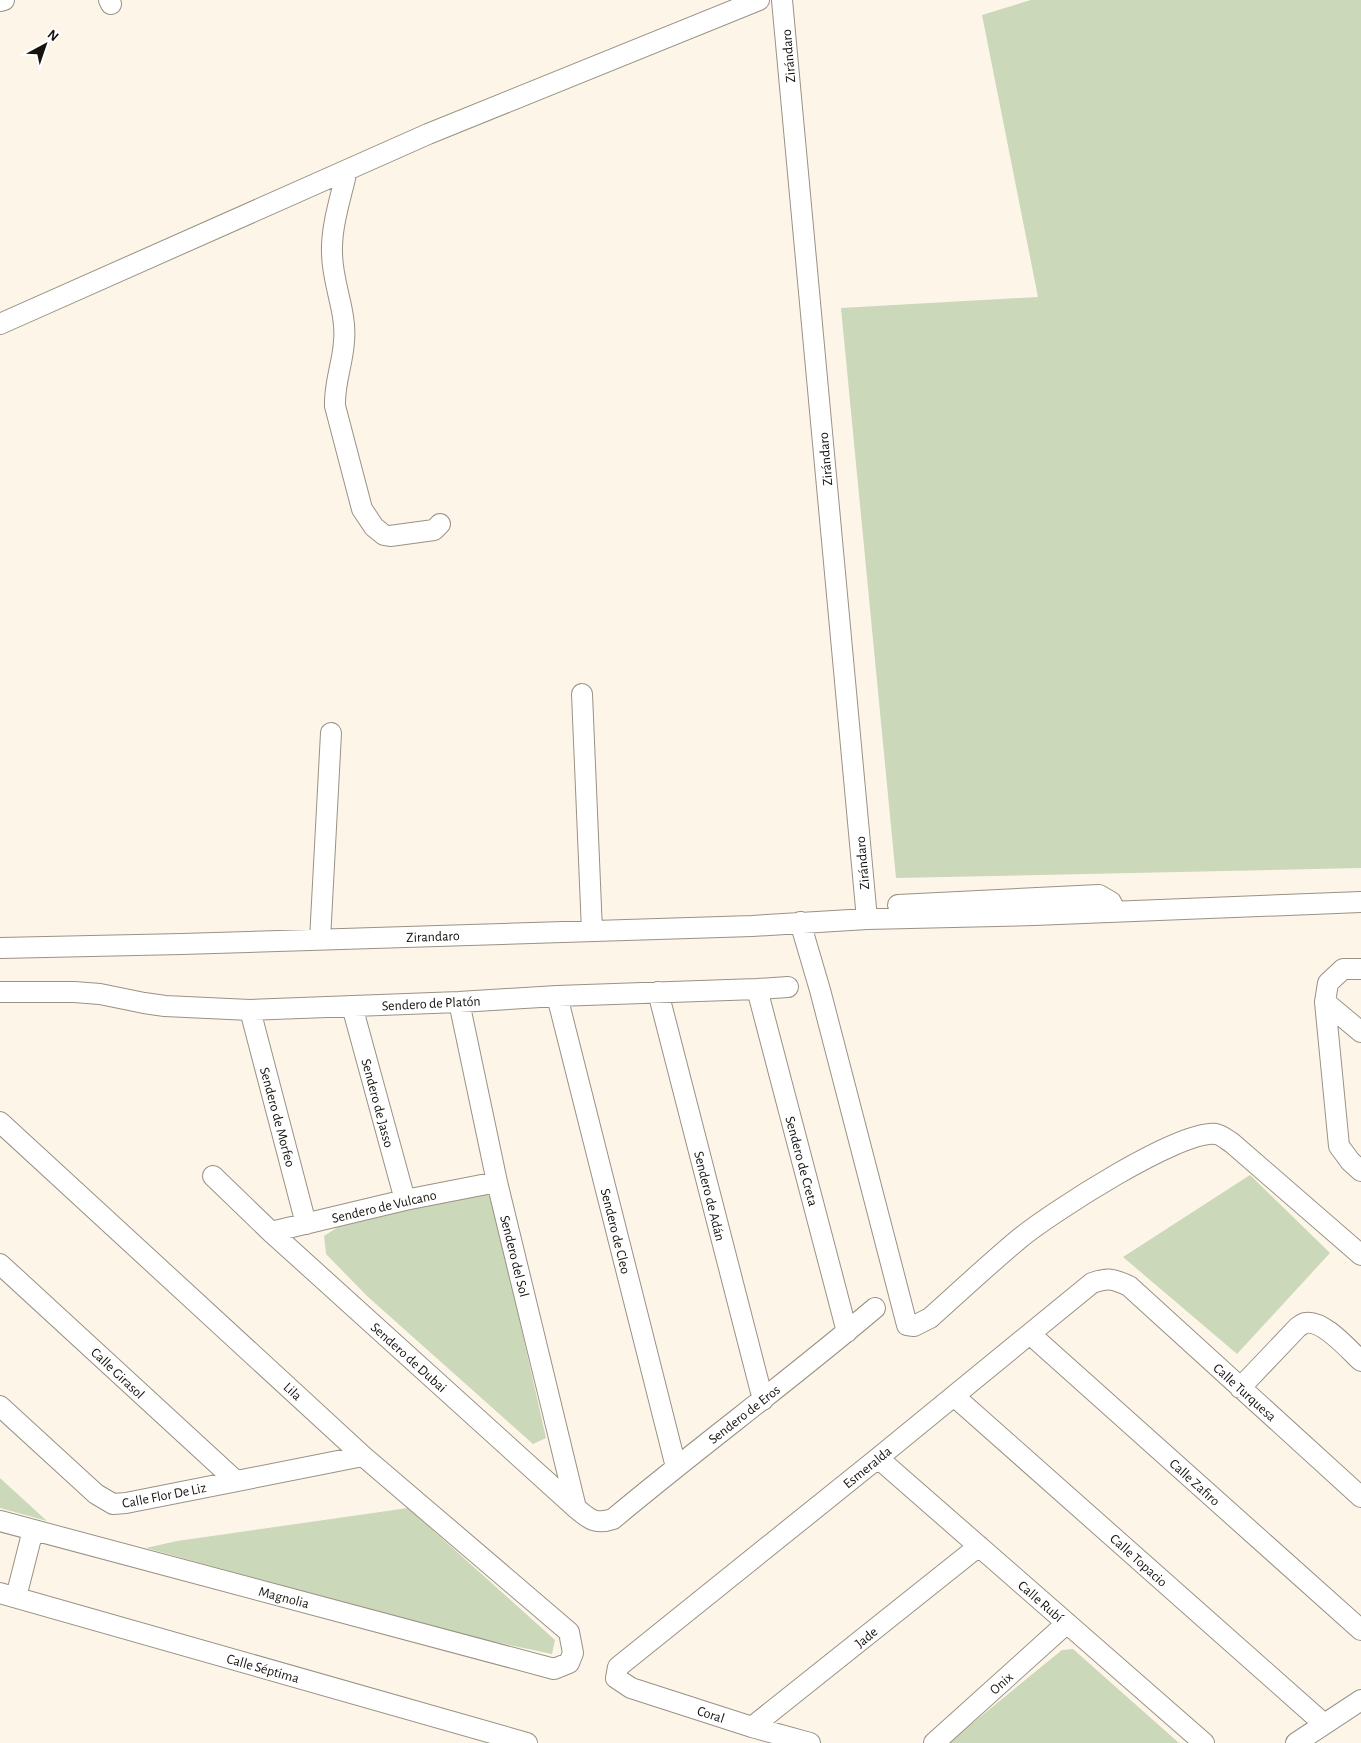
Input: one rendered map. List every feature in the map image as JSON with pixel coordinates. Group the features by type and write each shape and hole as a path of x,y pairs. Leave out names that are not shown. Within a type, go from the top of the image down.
{"street":[{"path":"0,1 4,0"},
{"path":"0,324 428,134 758,0"},
{"name":"Zirándaro","path":"782,0 866,912"},
{"path":"347,170 332,240 334,270 344,326 344,341 335,406 362,509 368,520 384,535 390,536 434,530 440,524"},
{"path":"582,694 592,931"},
{"path":"320,940 331,733"},
{"name":"Zirandaro","path":"0,948 752,926 800,922 866,912 1099,895 1112,902 1115,912 1361,902"},
{"path":"800,922 820,990 907,1325 914,1326 930,1318 1019,1239 1040,1224 1132,1165 1175,1145 1203,1135 1215,1134 1222,1136 1232,1143 1361,1255"},
{"path":"1361,969 1343,969 1328,983 1325,1002 1339,1146 1350,1161 1361,1171"},
{"name":"Sendero de Platón","path":"0,992 74,992 100,994 165,1006 250,1010 757,989 788,986"},
{"name":"Sendero de Creta","path":"757,989 847,1332"},
{"name":"Sendero de Adán","path":"658,992 763,1400"},
{"name":"Sendero de Cleo","path":"557,996 676,1467"},
{"name":"Sendero del Sol","path":"459,1002 498,1182 576,1508"},
{"path":"1325,1002 1361,1032"},
{"name":"Sendero de Jasso","path":"352,1006 405,1200"},
{"name":"Sendero de Morfeo","path":"250,1010 306,1224"},
{"name":"Lila","path":"0,1122 363,1456 569,1632 572,1653 568,1663"},
{"name":"Sendero de Dubai","path":"213,1176 271,1232 576,1508 594,1521 602,1523 613,1519"},
{"name":"Sendero de Vulcano","path":"271,1232 405,1200 498,1182"},
{"name":"Calle Girasol","path":"0,1264 236,1481"},
{"name":"Esmeralda","path":"616,1678 618,1667 1092,1283 1103,1279 1113,1279 1129,1286"},
{"name":"Calle Turquesa","path":"1129,1286 1361,1497"},
{"name":"Sendero de Eros","path":"613,1519 875,1308"},
{"path":"1240,1388 1305,1323 1325,1328 1361,1361"},
{"name":"Calle Zafiro","path":"1030,1334 1361,1630"},
{"name":"Calle Topacio","path":"954,1396 1324,1724"},
{"name":"Calle Flor De Liz","path":"0,1406 96,1494 113,1504 363,1456"},
{"name":"Calle Rubí","path":"878,1458 1204,1743"},
{"name":"Magnolia","path":"0,1521 554,1669 568,1663"},
{"path":"8,1595 33,1530"},
{"name":"Jade","path":"752,1727 979,1546"},
{"name":"Calle Séptima","path":"8,1595 527,1743"},
{"name":"Onix","path":"934,1743 1067,1623"},
{"name":"Coral","path":"616,1678 631,1688 752,1727 810,1743"},
{"path":"1296,1743 1361,1700"}],"green space":[{"path":"1031,0 1361,0 1361,868 896,878 841,308 1038,297 982,15"},
{"path":"1250,1175 1330,1253 1237,1354 1123,1257"},
{"path":"483,1192 492,1198 546,1438 533,1444 367,1296 326,1254 324,1236 338,1227"},
{"path":"0,1478 47,1521 0,1508"},
{"path":"408,1508 555,1640 552,1654 448,1632 146,1548 177,1541"},
{"path":"1073,1649 1179,1743 948,1743 1062,1650"}]}
